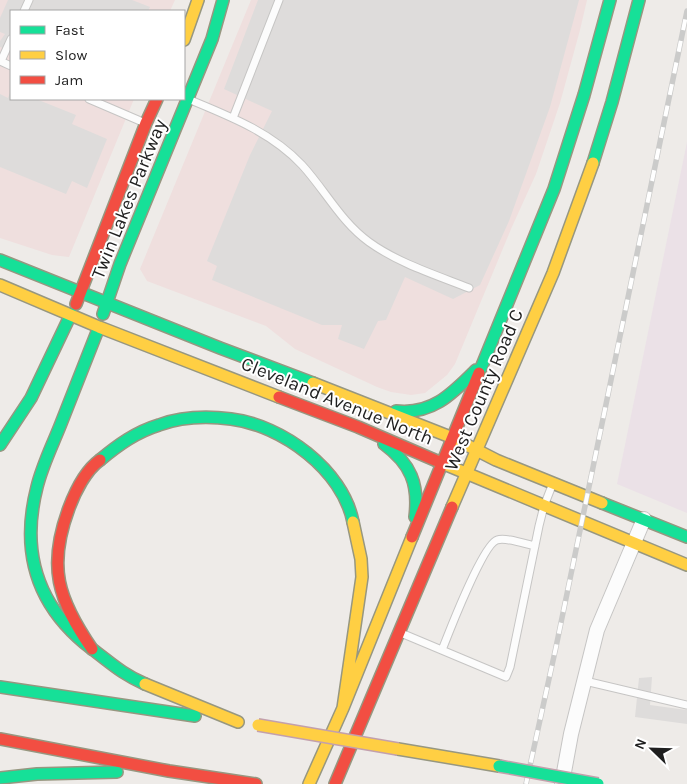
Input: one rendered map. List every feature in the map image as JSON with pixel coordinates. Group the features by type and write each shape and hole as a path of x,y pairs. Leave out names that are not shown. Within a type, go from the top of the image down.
{"main road":[{"path":"185,37 198,0"},
{"name":"Twin Lakes Parkway","path":"223,0 212,39 120,264 99,326 37,485 32,506 30,529 31,552 36,574 53,610 67,628 122,674 186,703 238,722"},
{"name":"West County Road C","path":"309,784 343,708 554,189 594,62 610,0"},
{"name":"West County Road C","path":"335,784 553,273 581,199 612,102 639,0"},
{"name":"Twin Lakes Parkway","path":"0,445 16,426 32,398 82,292 146,123 157,100"},
{"name":"Cleveland Avenue North","path":"0,260 220,348 374,406 453,438 496,460 687,536"},
{"name":"Cleveland Avenue North","path":"0,285 99,326 358,427 687,565"},
{"path":"374,406 402,412 423,411 437,404 456,390 483,363"},
{"path":"92,649 74,622 65,603 59,584 57,563 58,542 66,512 75,492 88,473 102,457 119,444 137,433 159,424 182,418 205,416 228,417 252,422 292,440 310,455 327,472 350,508 357,538 362,576 350,674 343,708"},
{"path":"358,427 389,447 402,460 410,472 417,501 410,540"},
{"path":"0,687 258,725 598,784"},
{"path":"0,739 169,771 252,783"},
{"path":"0,778 37,774 169,771"}],"street":[{"path":"562,784 571,734 597,630 644,519"}],"lane":[{"path":"234,118 279,0"},
{"path":"1,61 10,41"},
{"path":"188,99 234,118 270,138 301,164 348,224 369,242 403,261 469,288"},
{"path":"91,100 146,123"},
{"path":"399,632 506,677 510,667 544,506 553,482"},
{"path":"442,650 470,582 490,543 497,539 535,546"},
{"path":"585,681 687,705"}],"shaded area":[{"path":"0,0 175,0 170,10 10,10 10,100 134,100 69,257 52,255 0,238"},
{"path":"8,0 132,0 150,7 148,10 10,10 10,51 0,47 0,41 5,34 0,32 0,18"},
{"path":"251,0 587,0 560,103 536,174 455,364 447,375 425,393 411,395 391,392 377,387 295,349 266,326 147,281 140,269"},
{"path":"258,0 579,0 550,107 509,221 480,285 453,299 405,277 386,320 378,321 364,349 338,339 342,325 322,325 212,280 217,266 207,261 250,155 272,111 224,89"},
{"path":"10,93 10,100 38,100 76,115 72,124 107,139 87,188 72,181 66,194 0,167 0,94 8,98"},
{"path":"687,142 687,513 617,484"},
{"path":"652,677 650,705 687,710 687,724 635,717 639,678"}],"railway":[{"path":"526,784 687,11"}],"traffic: fast":[{"path":"103,314 120,264 212,39 223,0"},
{"path":"479,373 554,189 584,95 610,0"},
{"path":"593,163 612,102 639,0"},
{"path":"0,260 313,383"},
{"path":"0,445 31,398 71,314"},
{"path":"99,327 39,479 32,511 32,556 46,597 73,633 117,668 145,684"},
{"path":"396,411 420,410 441,401 476,370"},
{"path":"100,460 135,435 167,422 194,418 213,418 250,423 270,430 289,441 307,453 323,468 337,485 347,503 353,522"},
{"path":"384,444 401,459 411,476 416,494 415,517"},
{"path":"602,503 687,537"},
{"path":"0,687 195,716"},
{"path":"499,766 598,784"},
{"path":"0,778 37,774 117,772"}],"traffic: slow":[{"path":"185,37 198,0"},
{"path":"452,507 553,273 593,163"},
{"path":"0,285 99,327 279,397"},
{"path":"313,383 453,438 496,460 602,503"},
{"path":"437,461 687,565"},
{"path":"343,708 362,577 361,559 353,522"},
{"path":"309,784 343,708 412,537"},
{"path":"145,684 238,722"},
{"path":"258,725 398,749"},
{"path":"398,749 499,766"}],"traffic: jam":[{"path":"76,304 157,100"},
{"path":"412,537 479,373"},
{"path":"279,397 358,427 437,461"},
{"path":"92,649 80,631 64,598 58,565 62,529 71,502 86,475 100,460"},
{"path":"335,784 452,507"},
{"path":"0,739 169,771 256,784"}]}
